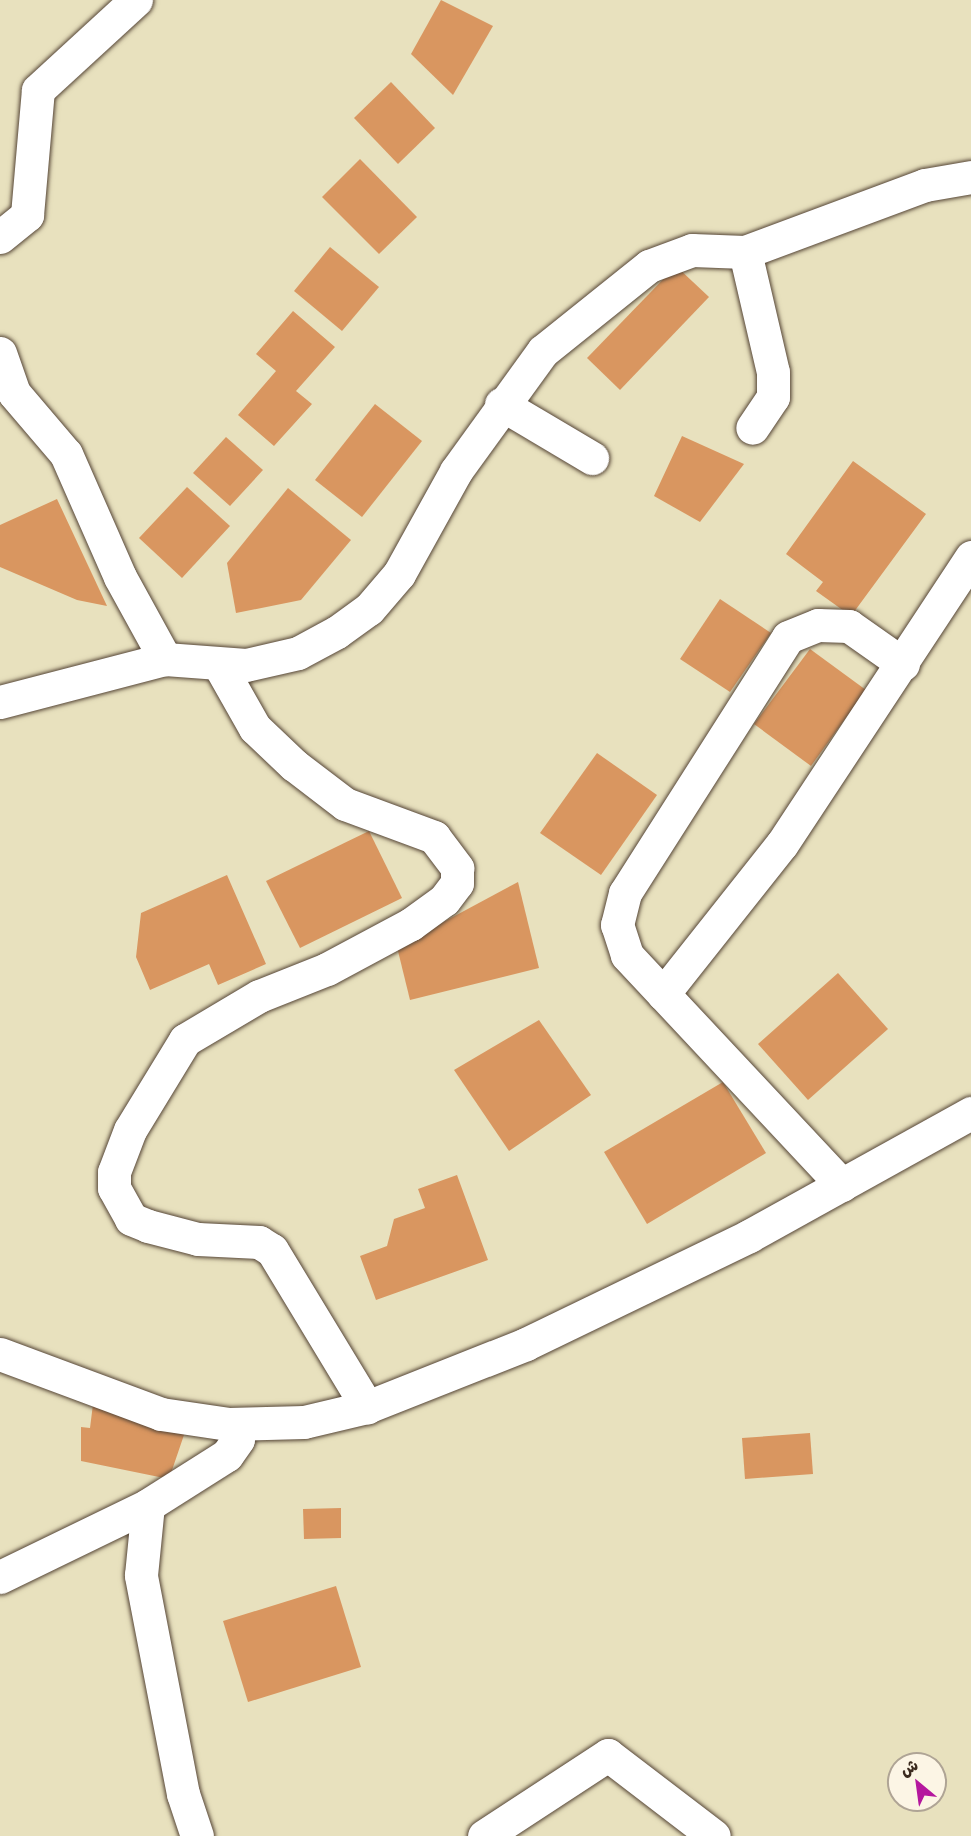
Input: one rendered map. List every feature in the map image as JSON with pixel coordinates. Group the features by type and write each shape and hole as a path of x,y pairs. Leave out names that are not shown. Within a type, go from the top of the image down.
{"street":[{"path":"0,237 27,215 38,90 136,0"},
{"path":"0,702 165,659 221,668 298,653 369,609 399,574 501,404 543,351 649,267 692,250 745,252 925,185 971,177"},
{"path":"745,252 772,372 773,397 752,428"},
{"path":"0,353 14,393 66,454 120,577 165,659"},
{"path":"501,404 592,458"},
{"path":"663,994 782,844 903,664 971,557"},
{"path":"842,1185 627,955 617,925 625,893 789,637 818,625 849,626 903,664"},
{"path":"221,668 255,728 294,765 345,804 434,837 457,868 457,883 444,900 411,924 327,969 259,996 185,1040 130,1130 114,1172 114,1188 131,1219 148,1226 198,1239 259,1242 272,1250 367,1407"},
{"path":"0,1354 161,1414 229,1424 304,1422 367,1407 526,1344 842,1185 971,1113"},
{"path":"0,1577 148,1505 227,1455 238,1439 229,1424"},
{"path":"148,1505 141,1575 183,1794 197,1836"},
{"path":"484,1836 608,1755 714,1836"}],"building":[{"path":"441,0 493,26 453,95 411,54"},
{"path":"391,82 435,128 398,164 354,118"},
{"path":"360,159 417,217 379,254 322,197"},
{"path":"330,247 379,287 342,331 294,291"},
{"path":"676,266 709,297 620,390 587,358"},
{"path":"293,311 335,347 296,391 312,404 274,446 238,415 276,371 256,354"},
{"path":"375,404 422,441 362,517 315,480"},
{"path":"682,436 744,464 700,522 654,496"},
{"path":"226,437 263,470 230,506 193,473"},
{"path":"853,461 926,514 851,616 816,591 823,582 786,554"},
{"path":"187,487 230,526 182,578 139,538"},
{"path":"288,488 351,540 301,600 236,613 227,563"},
{"path":"57,499 107,606 77,600 0,567 0,525"},
{"path":"720,599 771,633 730,692 680,659"},
{"path":"810,649 866,690 811,766 754,724"},
{"path":"597,753 657,795 601,875 540,833"},
{"path":"369,831 402,898 300,948 266,881"},
{"path":"227,875 266,964 218,985 209,964 150,990 136,957 141,913"},
{"path":"518,882 539,968 410,1000 397,947"},
{"path":"838,973 888,1029 808,1100 758,1044"},
{"path":"539,1020 591,1095 509,1151 454,1070"},
{"path":"723,1082 766,1153 647,1224 604,1152"},
{"path":"457,1175 488,1260 376,1300 360,1256 387,1246 394,1219 425,1208 418,1189"},
{"path":"93,1404 185,1432 169,1479 81,1461 81,1427 90,1428"},
{"path":"810,1433 813,1474 745,1479 742,1438"},
{"path":"341,1508 341,1538 304,1539 303,1509"},
{"path":"336,1586 361,1667 248,1702 223,1621"}]}
